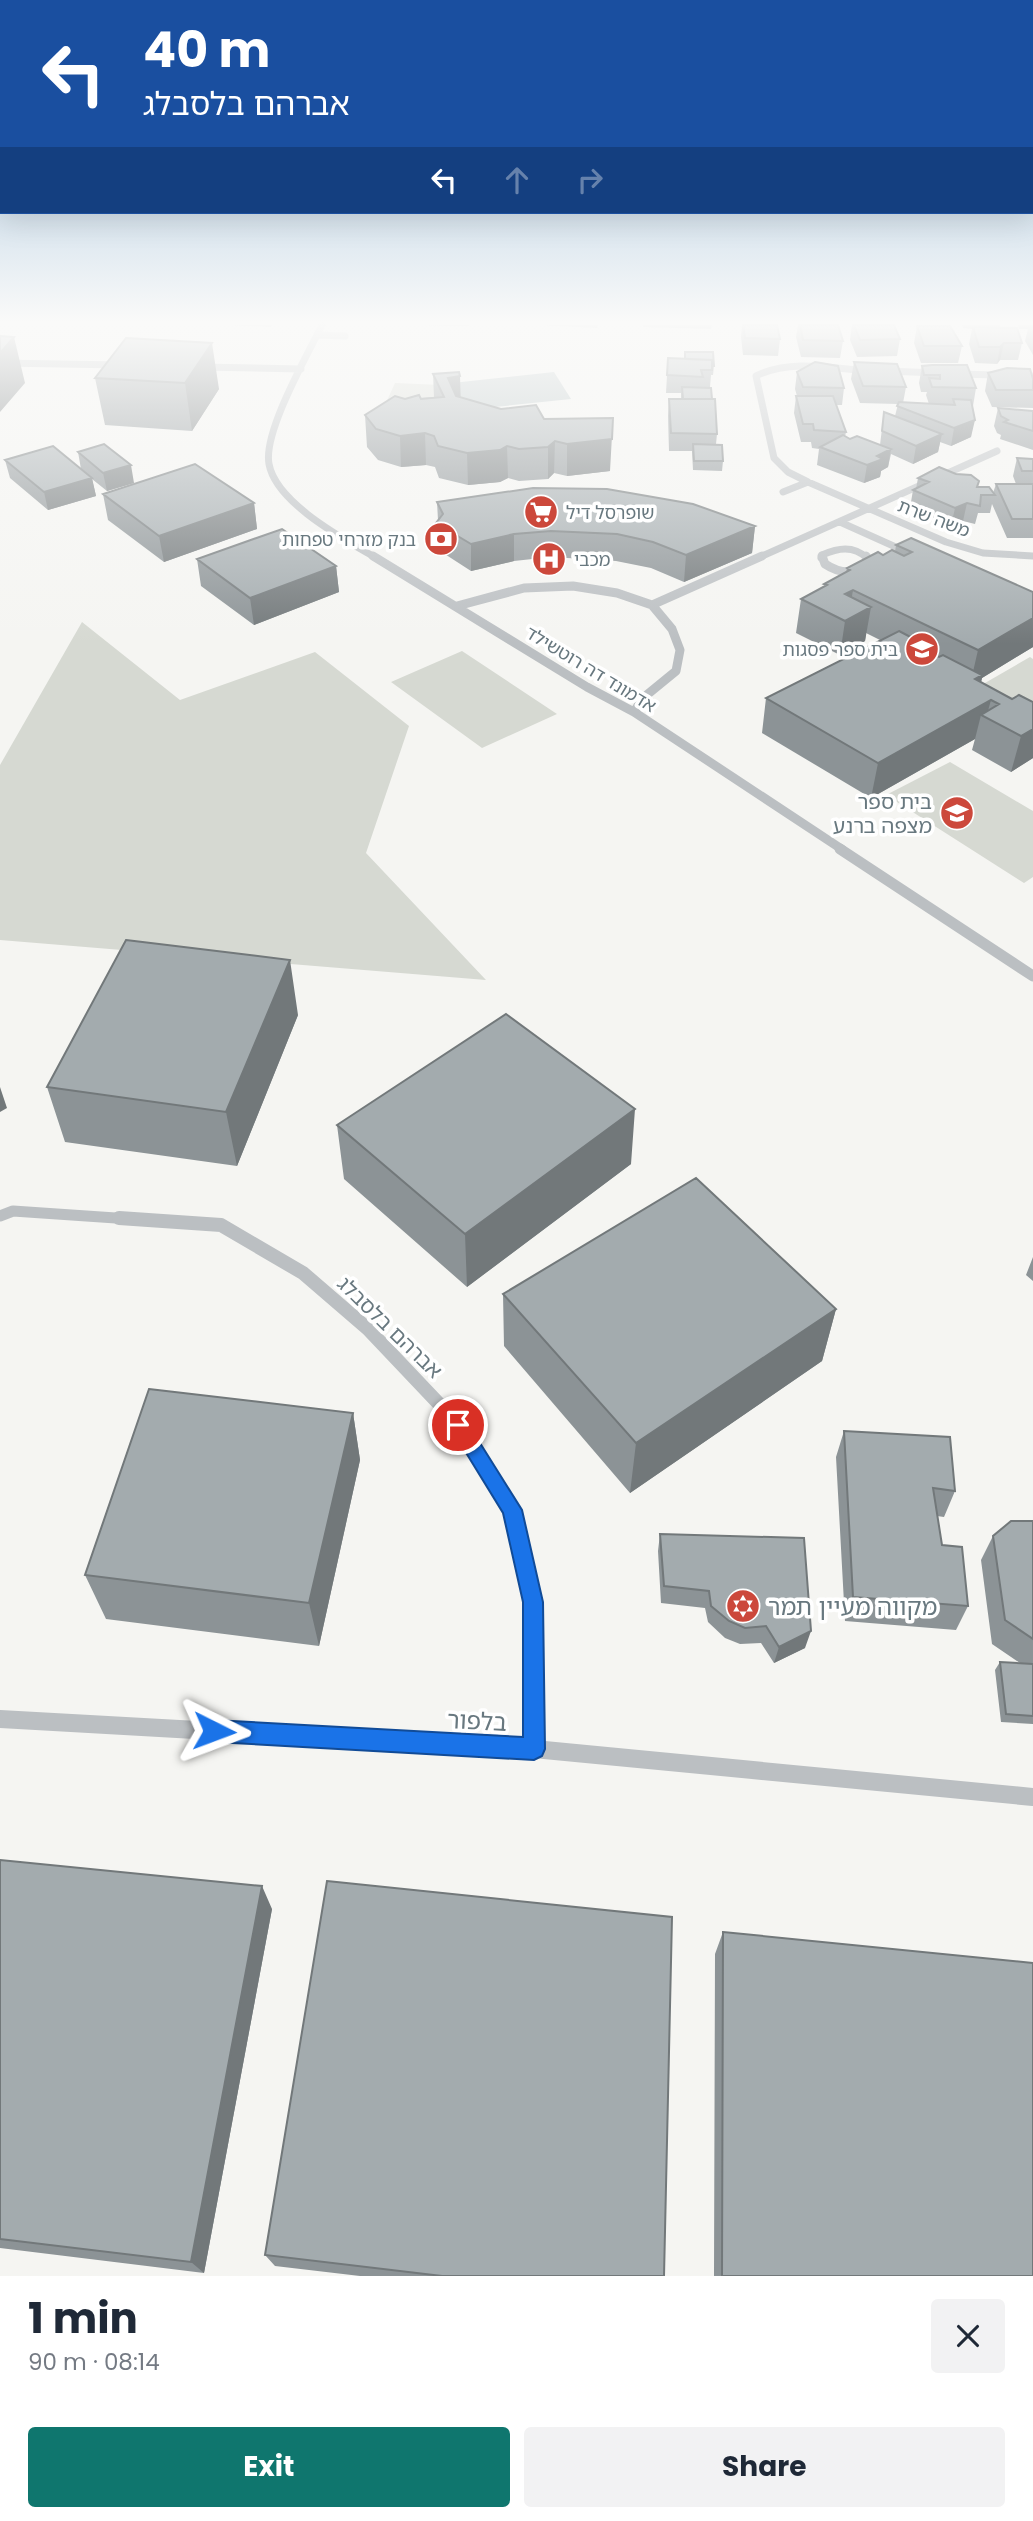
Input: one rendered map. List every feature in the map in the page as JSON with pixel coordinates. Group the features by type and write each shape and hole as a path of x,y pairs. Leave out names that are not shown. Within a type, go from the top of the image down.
{"street":[{"name":"אדמונד דה רוטשילד","path":"274,431 269,443 268,464 280,485 304,510 335,533 587,687 634,712 1033,976"},
{"name":"משה שרת","path":"768,431 774,458 788,472 808,482 946,542 983,553 1033,556"},
{"name":"משה שרת","path":"868,509 997,452"},
{"path":"783,492 808,482"},
{"path":"652,605 868,509"},
{"path":"840,522 921,559"},
{"path":"839,548 855,550 866,556 869,559 867,567 849,572 827,567 821,559 826,552 839,548"},
{"path":"457,606 524,588 573,586 617,593 652,605 672,629 680,650 676,671 643,698 634,712"},
{"name":"אברהם בלסבלג","path":"0,1216 13,1211 221,1225 303,1273 368,1329 458,1425 512,1510 533,1602 534,1749"},
{"name":"בלפור","path":"0,1719 534,1749 1033,1797"}],"shaded area":[{"path":"82,622 180,700 315,652 409,726 366,853 486,980 0,940 0,765"},
{"path":"462,651 557,714 482,748 391,682"},
{"path":"1030,657 1033,659 1033,716 978,687"},
{"path":"950,762 1033,811 1033,877 1024,883 886,795"}],"building":[{"path":"384,431 612,431 612,439 567,444 555,441 548,447 519,449 507,446 500,450 467,453 438,446 434,436 425,433 400,436"},
{"path":"717,431 717,434 671,433"},
{"path":"882,431 935,431 942,434 916,446"},
{"path":"843,435 850,439 857,436 891,449 877,456 883,459 867,465 820,447"},
{"path":"104,444 131,465 103,473 78,452"},
{"path":"693,444 722,445 723,461 694,461"},
{"path":"53,446 92,478 44,492 5,460"},
{"path":"1017,458 1033,459 1033,471 1022,471"},
{"path":"195,464 254,503 159,536 103,494"},
{"path":"939,467 956,474 971,475 979,481 977,487 989,487 995,495 981,495 980,506 967,503 955,508 913,490 929,482 918,478"},
{"path":"996,484 1033,484 1033,519 1012,519"},
{"path":"533,488 607,489 693,504 755,526 686,555 653,542 617,534 551,531 514,534 471,544 436,523 443,514 437,502"},
{"path":"282,529 336,566 250,598 197,559"},
{"path":"911,538 1033,592 1033,618 978,650 853,590 845,594 871,607 845,621 801,599 850,570 847,568 878,552 883,555 892,550 904,556 912,552 896,545"},
{"path":"899,631 922,643 908,650 916,654 925,650 939,657 943,655 982,675 975,679 1012,699 1019,695 1033,702 1033,729 1021,736 981,715 999,704 991,700 878,763 766,698"},
{"path":"126,940 290,960 226,1112 47,1087"},
{"path":"506,1014 635,1109 465,1234 337,1125"},
{"path":"696,1178 836,1309 636,1443 503,1294"},
{"path":"149,1389 353,1413 309,1603 85,1575"},
{"path":"844,1431 950,1437 955,1491 933,1488 942,1545 962,1547 968,1606 853,1597"},
{"path":"1011,1521 1033,1521 1033,1639 1005,1620 993,1536"},
{"name":"מקווה מעיין תמר","path":"660,1534 804,1538 811,1631 779,1647 766,1626 745,1628 729,1621 711,1606 709,1591 664,1586"},
{"path":"1000,1662 1033,1664 1033,1716 1006,1714"},
{"path":"0,1860 262,1886 191,2262 0,2239"},
{"path":"327,1881 672,1917 664,2276 442,2276 265,2255"},
{"path":"723,1932 1033,1963 1033,2276 722,2276"}],"place":[{"name":"שופרסל דיל","path":"541,512"},
{"name":"בנק מזרחי טפחות","path":"441,539"},
{"name":"מכבי","path":"549,559"},
{"name":"בית ספר פסגות","path":"922,649"},
{"name":"בית ספר מצפה ברנע","path":"957,813"},
{"name":"מקווה מעיין תמר","path":"743,1606"}],"route":[{"path":"214,1731 534,1749 533,1602 512,1510 458,1425"}]}
